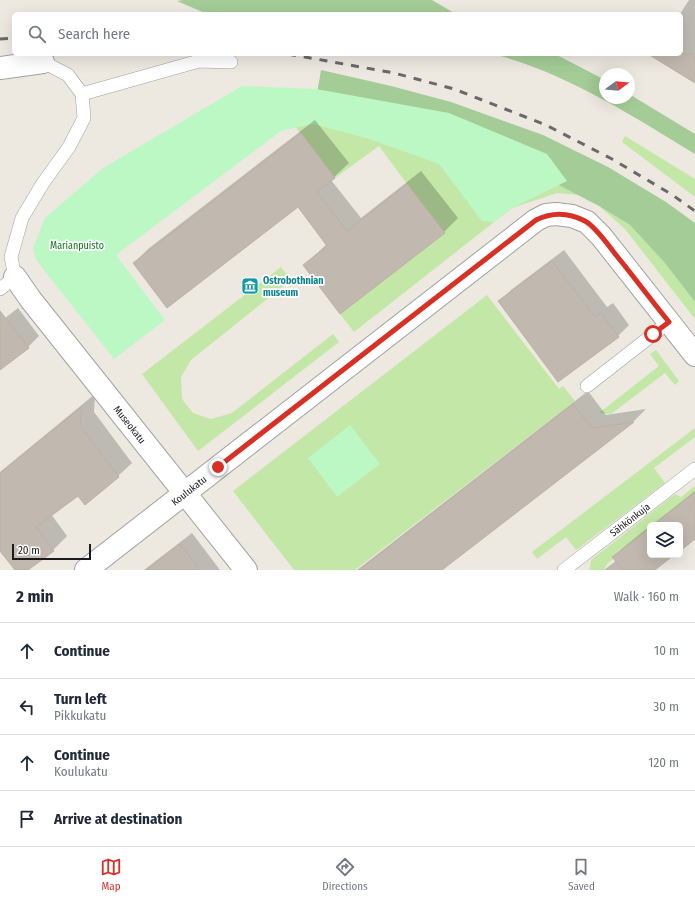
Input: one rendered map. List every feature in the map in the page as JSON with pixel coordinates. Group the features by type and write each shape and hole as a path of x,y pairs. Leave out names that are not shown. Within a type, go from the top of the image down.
{"street":[{"path":"0,68 43,62"},
{"name":"Koulukatu","path":"86,570 536,220 546,215 556,214 572,216 587,222 601,236 695,355"},
{"name":"Museokatu","path":"8,283 36,306 246,570"}],"lane":[{"path":"82,94 199,61 231,62"},
{"path":"8,283 11,257 22,218 43,183 69,146 84,118 82,94 68,75 43,62"},
{"path":"587,386 669,322"},
{"name":"Sähkönkuja","path":"564,570 695,469"}],"green space":[{"path":"432,0 453,12 202,12 177,1"},
{"path":"500,56 559,56 599,77 599,97 572,84 546,72"},
{"path":"321,70 451,102 543,135 608,167 666,202 695,223 695,302 664,262 630,225 599,206 547,179 315,105"},
{"name":"Marianpuisto","path":"242,86 316,89 449,113 547,154 567,181 512,208 494,222 482,221 439,164 366,138 312,124 281,131 116,255 165,320 114,359 36,260 33,248 45,218 103,168"},
{"path":"635,98 695,134 695,154 647,125 611,104 635,104"},
{"path":"315,105 547,179 578,195 557,193 512,208 354,332 340,314 407,184 379,146 335,178 290,120"},
{"path":"625,136 695,179 695,197 622,142"},
{"path":"599,206 630,225 664,262 695,302 695,319 625,229"},
{"path":"281,267 291,280 191,360 181,377 182,399 193,413 211,419 232,413 333,334 339,342 198,451 142,374"},
{"path":"487,295 559,389 563,386 575,401 355,570 294,570 233,491"},
{"path":"656,350 679,381 675,385 665,373 611,414 599,413 659,366 650,354"},
{"path":"350,425 380,464 337,497 308,458"},
{"path":"695,428 695,437 654,468 665,483 576,550 566,537 537,559 532,552"},
{"path":"695,486 695,495 661,522 647,522 647,532 607,564 604,570 588,570 590,568 591,560 675,494 681,497"}],"building":[{"path":"683,54 695,54 695,83 651,56 683,56"},
{"path":"301,133 335,178 317,192 347,231 407,184 445,233 340,314 303,265 327,246 298,207 167,308 133,263"},
{"path":"552,261 595,317 601,313 619,337 558,382 498,301"},
{"path":"0,311 29,348 0,370"},
{"path":"573,404 592,428 634,422 442,570 359,570"},
{"path":"82,407 80,426 119,477 85,505 78,496 36,527 54,551 28,570 15,570 0,551 0,473"},
{"path":"695,492 695,539 683,549 683,522 657,522"},
{"path":"647,530 647,558 670,558 655,570 623,570 612,557"},
{"path":"180,544 200,570 146,570"}],"railway":[{"path":"0,39 12,38"},
{"path":"299,56 394,73 454,89 546,125 612,159 671,194 695,211"}],"place":[{"name":"Ostrobothnian museum","path":"250,286"}],"route":[{"path":"218,467 536,220 546,215 556,214 572,216 587,222 601,236 669,322 653,334"}]}
